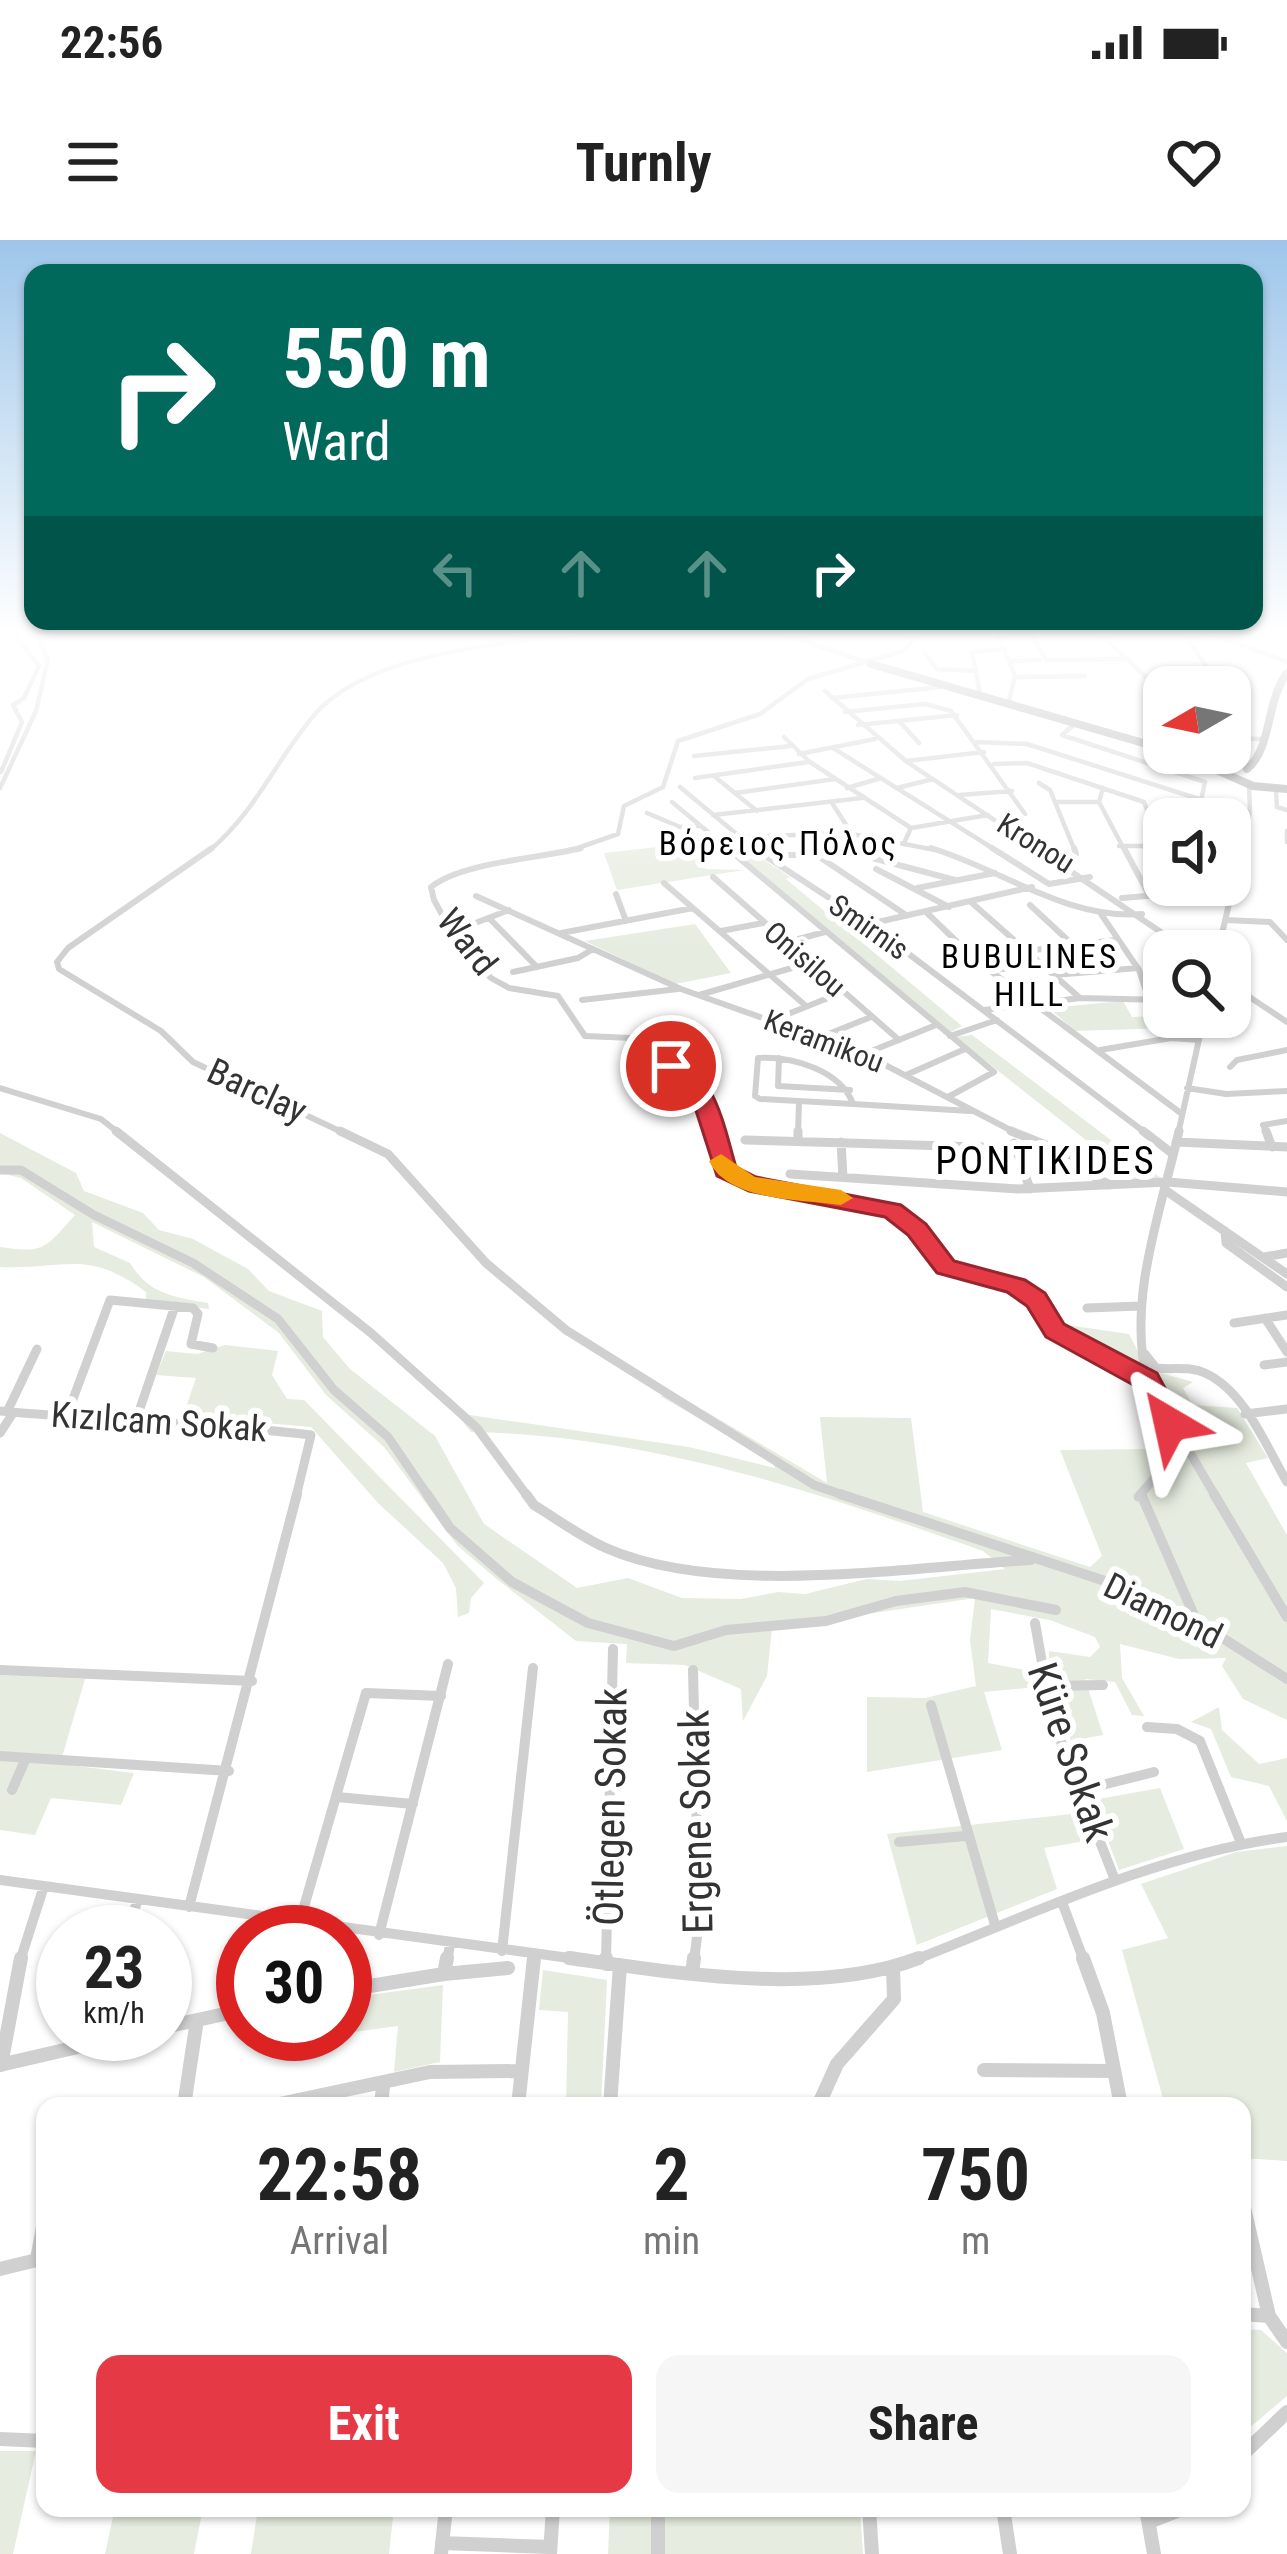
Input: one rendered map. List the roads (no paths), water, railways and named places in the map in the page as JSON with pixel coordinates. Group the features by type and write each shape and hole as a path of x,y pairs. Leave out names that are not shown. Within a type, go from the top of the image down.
{"main road":[{"path":"1251,766 1260,737"},
{"path":"1263,772 1271,737"},
{"path":"1251,771 1263,772 1276,787"},
{"path":"1244,774 1249,784 1276,787"}],"street":[{"path":"0,775 16,737"},
{"path":"0,788 24,737"},
{"name":"Barclay","path":"296,737 243,821 194,867 68,948 57,962 59,969 161,1031 193,1061 388,1154 486,1263 636,1378 825,1490 1031,1560"},
{"name":"Ward","path":"691,737 678,741 663,788 624,806 618,834 609,841 522,863 445,873 430,887 435,906 469,954 498,982 558,996 585,1036 656,1039 676,1046 671,1066 700,1089 725,1171 749,1184 892,1210 917,1230 946,1267 1016,1286 1036,1300 1055,1331 1147,1380"},
{"path":"784,737 809,762 910,828 990,814"},
{"name":"Kronou","path":"871,737 1122,898 1163,930"},
{"path":"914,737 920,743"},
{"path":"973,737 1025,814"},
{"path":"1068,737 1206,784 1203,798"},
{"path":"799,754 874,740"},
{"path":"1251,741 1259,742"},
{"path":"977,742 1024,743 1190,798"},
{"path":"694,756 791,746"},
{"path":"833,748 1049,884 1090,877"},
{"path":"906,761 984,752"},
{"path":"1070,777 1112,752"},
{"path":"1139,760 1143,758"},
{"path":"694,778 809,762"},
{"path":"994,764 1024,763 1143,802"},
{"path":"713,776 757,811"},
{"path":"847,788 881,778"},
{"path":"898,788 933,778"},
{"path":"735,793 835,779"},
{"path":"1039,783 1055,802 1076,854 1063,860"},
{"path":"1249,784 1251,798 1276,787 1277,807 1287,810"},
{"name":"Smirnis","path":"680,788 751,847 869,924 984,1010 1197,1184"},
{"path":"1103,788 1099,802 1143,886"},
{"path":"1151,798 1168,789"},
{"path":"959,795 1012,791"},
{"path":"691,797 672,802 995,1075 948,1097"},
{"path":"712,815 863,798"},
{"path":"1055,802 1099,802"},
{"path":"832,803 852,834"},
{"path":"647,813 680,827 699,826"},
{"path":"905,842 910,828"},
{"path":"739,837 852,834 905,842 998,872 1101,914 1142,914"},
{"path":"1119,846 1143,846"},
{"path":"731,853 751,847"},
{"path":"763,855 812,852 899,861 955,880"},
{"path":"812,852 906,915"},
{"path":"876,868 949,908"},
{"path":"917,888 998,872"},
{"name":"Onisilou","path":"713,877 899,1040"},
{"path":"664,883 806,1006"},
{"path":"869,924 1031,886"},
{"path":"616,893 626,921"},
{"name":"Keramikou","path":"476,896 681,988 864,1054 1013,1132 1086,1161 1093,1176 1110,1185"},
{"path":"1122,898 1143,896"},
{"path":"972,903 1081,998"},
{"path":"1030,905 1073,945"},
{"path":"1223,930 1228,906"},
{"path":"561,933 693,908"},
{"path":"465,927 509,910"},
{"path":"926,912 992,971 1182,1114"},
{"path":"1101,914 1143,982"},
{"path":"490,920 536,967"},
{"path":"1225,920 1268,922 1287,940"},
{"path":"721,931 764,922"},
{"path":"787,942 826,932"},
{"path":"1026,951 1115,940"},
{"path":"513,972 581,957 593,949"},
{"path":"992,971 1039,962"},
{"path":"698,994 809,963"},
{"path":"1054,975 1138,968"},
{"path":"583,1000 681,988"},
{"path":"773,1020 843,992"},
{"path":"984,1010 1081,998 1143,997"},
{"path":"1251,998 1287,1022"},
{"path":"821,1036 872,1017"},
{"path":"950,1036 997,1020"},
{"path":"864,1054 936,1025"},
{"path":"1100,1050 1171,1038 1199,1040 1140,1306 1140,1352 1147,1380 1183,1445 1287,1617"},
{"path":"906,1075 965,1049"},
{"path":"1230,1067 1237,1060 1287,1050"},
{"path":"850,1090 779,1058 758,1058 756,1097 972,1111"},
{"path":"779,1058 778,1086 850,1090"},
{"path":"0,1088 101,1119 371,1333 477,1428 534,1505 608,1549 696,1570 760,1576 1031,1560"},
{"path":"1187,1088 1234,1094 1287,1090"},
{"path":"850,1090 854,1106"},
{"path":"798,1140 799,1102"},
{"path":"1272,1147 1262,1127 1287,1121"},
{"path":"1013,1132 1030,1189"},
{"path":"745,1140 1016,1148"},
{"path":"841,1142 843,1177"},
{"path":"1176,1142 1287,1148"},
{"path":"0,1170 21,1170 94,1215 193,1263 278,1319 334,1390 388,1437 450,1528 512,1582 588,1623 674,1646 726,1630 826,1621 896,1601 965,1592 1056,1610"},
{"path":"790,1174 1030,1189 1197,1184 1287,1192"},
{"path":"1086,1187 1093,1176"},
{"path":"1166,1186 1264,1257 1287,1287"},
{"path":"1225,1231 1226,1243 1282,1275"},
{"path":"1264,1257 1287,1253"},
{"path":"67,1414 107,1304 175,1306 198,1314 191,1344 213,1348"},
{"path":"135,1423 175,1306"},
{"path":"1087,1308 1140,1306"},
{"path":"1234,1323 1287,1315"},
{"path":"1265,1318 1287,1352"},
{"path":"0,1433 37,1349"},
{"path":"1140,1352 1160,1369 1206,1373 1245,1414 1287,1481"},
{"path":"1264,1365 1287,1362"},
{"path":"1245,1414 1287,1409"},
{"name":"Kızılcam Sokak","path":"7,1412 173,1427 207,1422 311,1435 252,1682"},
{"path":"1183,1445 1138,1497 1193,1612 1189,1618"},
{"name":"Diamond","path":"1031,1560 1105,1581 1189,1618 1287,1679"},
{"name":"Küre Sokak","path":"1035,1623 1045,1686 1115,1880"},
{"name":"Ötlegen Sokak","path":"610,2097 614,1649"},
{"path":"379,1935 448,1664"},
{"path":"502,1951 533,1668"},
{"path":"0,1670 252,1682 190,1905"},
{"name":"Ergene Sokak","path":"692,1973 699,1922 693,1670"},
{"path":"1045,1686 1103,1685"},
{"path":"305,1905 366,1693 441,1696"},
{"path":"931,1706 964,1836 995,1925"},
{"path":"1147,1727 1177,1729 1200,1741 1241,1843"},
{"path":"0,1756 229,1771"},
{"path":"12,1790 26,1757"},
{"path":"1082,1790 1154,1772"},
{"path":"337,1797 413,1804"},
{"path":"899,1843 964,1836"},
{"path":"372,1934 692,1973 827,1979 893,1967 1115,1880 1241,1843 1287,1838"},
{"path":"0,1880 176,1905"},
{"path":"36,2056 1,2065 7,1980 44,1886"},
{"path":"136,1905 138,1899"},
{"path":"1062,1902 1103,2013 1119,2097"},
{"path":"444,1974 450,1945"},
{"path":"519,2097 535,1955"},
{"path":"372,1986 508,1967"},
{"path":"822,2097 837,2064 894,1999 893,1967"},
{"path":"192,2021 216,2016"},
{"path":"185,2097 197,2020"},
{"path":"320,2097 430,2072 521,2071"},
{"path":"984,2071 1114,2072"},
{"path":"381,2097 382,2086"},
{"path":"1251,2238 1269,2317 1287,2342"},
{"path":"0,2269 36,2259"},
{"path":"1251,2315 1269,2317"},
{"path":"1251,2446 1287,2411"},
{"path":"0,2439 36,2441"},
{"path":"445,2517 442,2548 550,2550 552,2517"},
{"path":"658,2517 658,2554"},
{"path":"870,2517 872,2554"},
{"path":"1004,2517 1010,2554"},
{"path":"1148,2517 1154,2554"}],"district":[{"name":"Βόρειος Πόλος","path":"779,843"},
{"name":"BUBULINES HILL","path":"1030,975"},
{"name":"PONTIKIDES","path":"1046,1161"}]}
